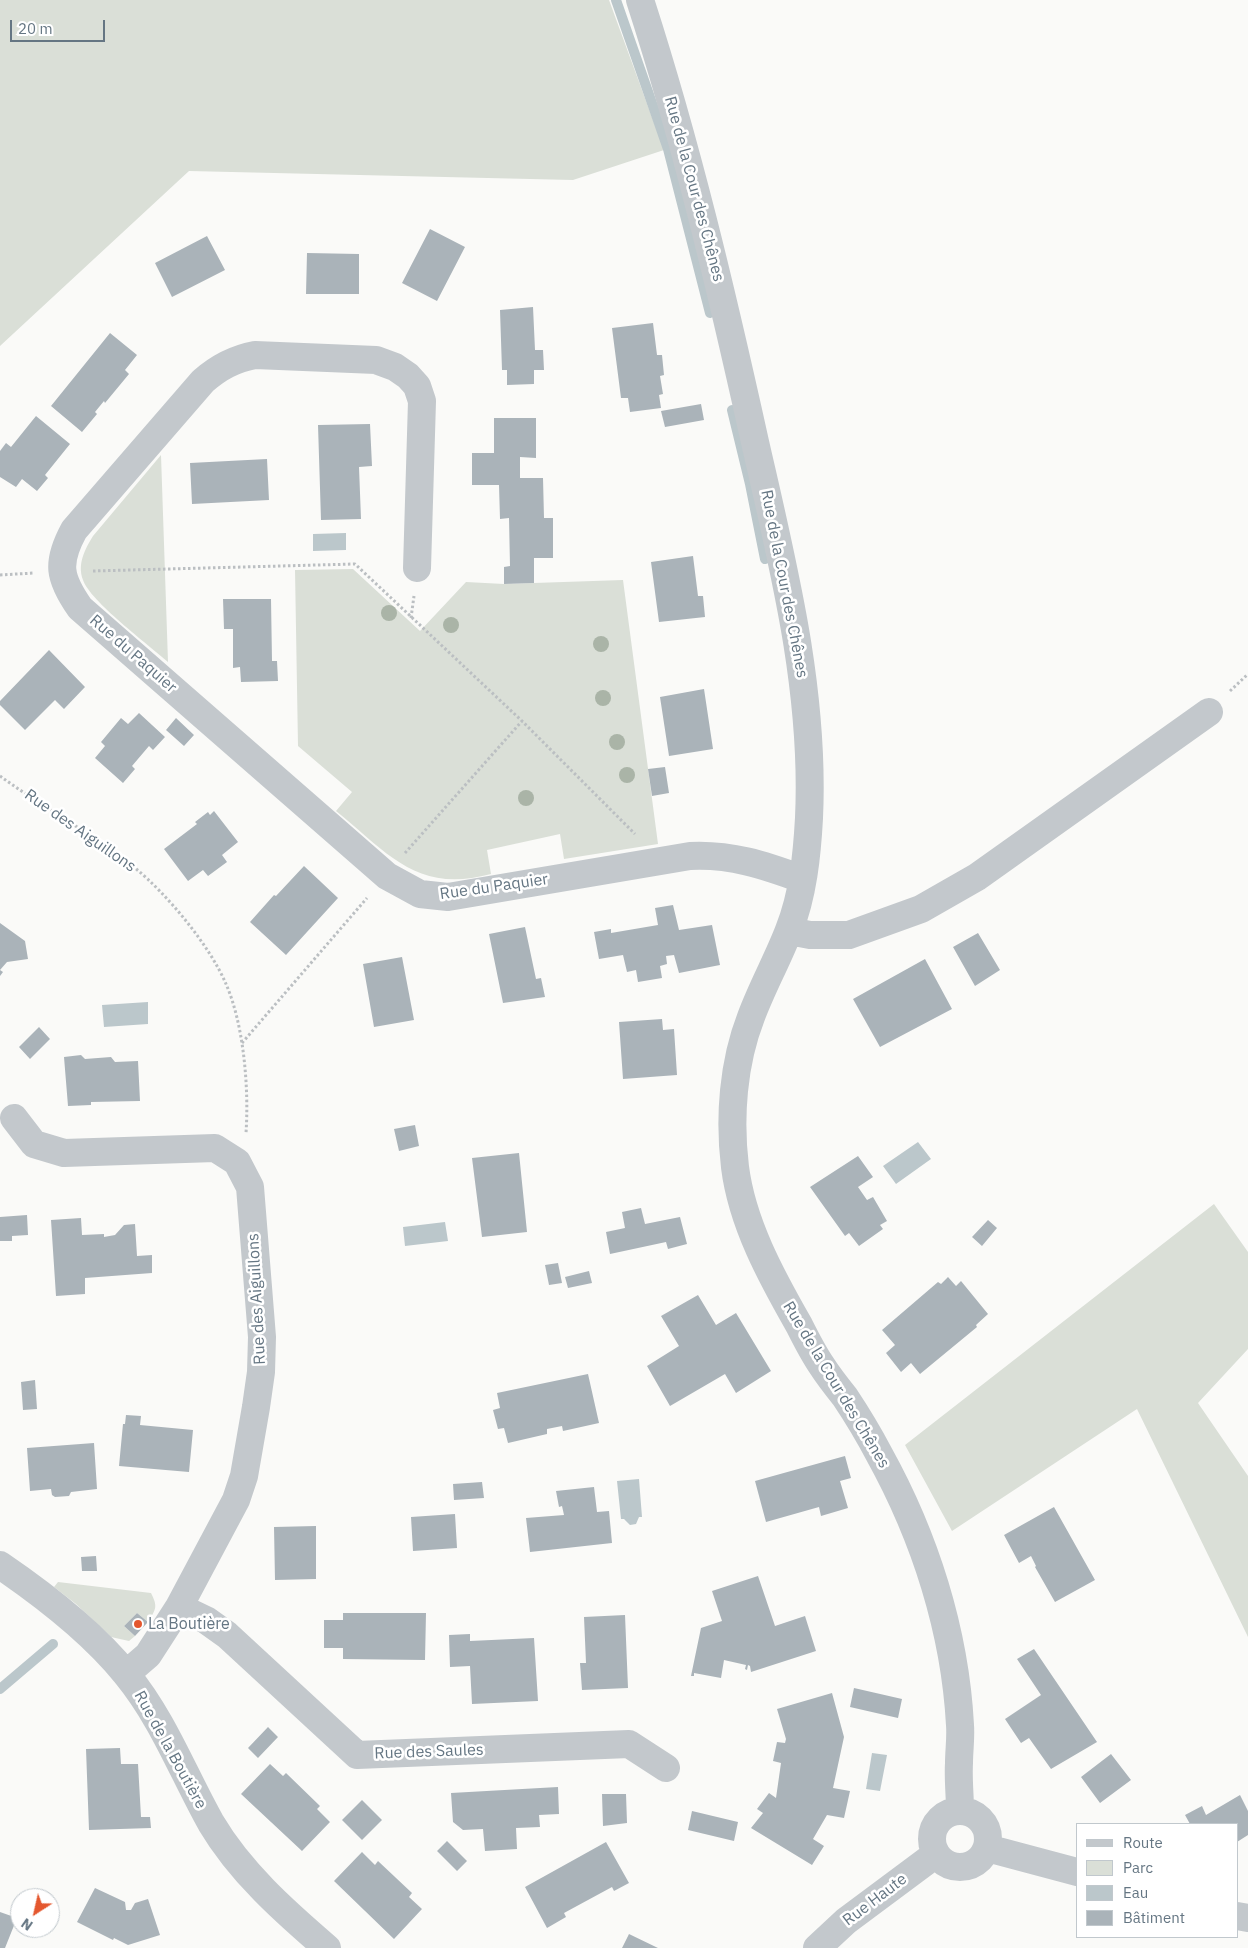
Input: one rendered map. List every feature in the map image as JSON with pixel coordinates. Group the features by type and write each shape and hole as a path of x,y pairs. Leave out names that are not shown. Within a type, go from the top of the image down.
{"street":[{"name":"Rue de la Cour des Chênes","path":"640,0 682,137 739,370 793,614 801,663 809,752 807,842 802,879 789,931 749,1021 742,1046 734,1086 733,1129 735,1168 743,1206 765,1260 823,1368 851,1407 880,1454 904,1503 927,1564 945,1620 953,1660 961,1732 959,1764 960,1811"},
{"name":"Rue du Paquier","path":"417,568 422,401 417,386 408,376 395,367 376,360 255,354 237,359 215,370 203,381 74,530 66,544 62,558 62,572 68,591 80,608 387,876 420,894 448,897 690,856 721,856 759,864 802,879"},
{"path":"789,931 810,935 849,935 921,909 978,877 1209,712"},
{"path":"14,1118 34,1144 64,1153 214,1148 237,1162"},
{"name":"Rue des Aiguillons","path":"126,1674 148,1655 179,1607 236,1500 244,1476 261,1372 262,1338 260,1291 250,1187 237,1162"},
{"name":"Rue de la Boutière","path":"0,1565 39,1592 74,1622 126,1674 149,1706 178,1757 212,1824 231,1851 262,1888 327,1948"},
{"name":"Rue des Saules","path":"179,1607 206,1620 227,1635 357,1755 629,1744 666,1768"},
{"path":"960,1811 974,1815 985,1826 987,1848 978,1861 963,1868 948,1865 936,1854 932,1840 935,1826 945,1815 960,1811"},
{"path":"987,1848 1076,1872"},
{"name":"Rue Haute","path":"817,1948 846,1920 936,1854"}],"path":[{"path":"87,571 355,564 522,721 660,860"},
{"name":"Rue des Aiguillons","path":"0,776 104,845 136,869 165,897 212,957 227,984 242,1043 248,1107 245,1144 237,1162"}],"green space":[{"path":"0,0 609,0 664,150 573,180 189,171 0,346"},
{"path":"161,455 168,662 108,611 88,589 81,574 81,562 93,536"},
{"path":"353,569 420,631 466,582 504,584 623,580 658,844 564,859 560,834 487,850 491,874 465,879 443,879 423,874 406,866 372,842 336,811 352,792 298,746 295,570"},
{"path":"1214,1204 1248,1252 1248,1349 1198,1403 1248,1476 1248,1637 1137,1409 952,1531 905,1445"},
{"path":"58,1582 151,1593 155,1602 154,1611 148,1622 137,1613 124,1626 135,1636 129,1641 111,1637 76,1604 54,1587"}],"water":[{"path":"346,533 346,550 313,551 313,534"},
{"path":"148,1002 148,1024 104,1027 102,1005"},
{"path":"918,1142 931,1159 896,1184 883,1166"},
{"path":"445,1222 448,1241 405,1246 403,1227"},
{"path":"639,1479 642,1517 639,1517 636,1524 630,1525 624,1519 621,1519 617,1481"},
{"path":"872,1753 887,1755 880,1791 866,1789"}],"building":[{"path":"430,229 465,247 437,301 402,283"},
{"path":"207,236 225,270 172,297 155,263"},
{"path":"307,253 359,254 359,294 306,294"},
{"path":"533,307 535,350 543,350 544,370 534,370 534,384 507,385 507,370 502,370 500,310"},
{"path":"653,323 657,355 662,355 664,375 660,376 663,394 659,395 661,408 630,412 628,398 621,398 612,328"},
{"path":"110,333 137,355 125,370 129,374 95,412 97,414 82,432 51,406"},
{"path":"701,404 704,420 665,427 661,411"},
{"path":"36,416 70,444 45,475 48,478 37,491 22,479 16,487 0,477 0,451 6,443 11,447"},
{"path":"494,418 536,418 536,458 520,457 520,478 543,478 544,518 553,518 553,558 534,558 534,583 504,584 504,567 510,566 509,518 500,519 499,485 472,485 472,453 494,453"},
{"path":"370,424 372,466 359,467 361,519 321,520 318,425"},
{"path":"267,459 269,500 192,504 190,463"},
{"path":"693,556 698,596 703,596 705,617 659,622 651,562"},
{"path":"223,599 271,599 272,661 277,661 278,681 241,682 240,667 233,668 233,629 224,629"},
{"path":"49,650 85,687 64,709 55,700 25,730 0,705 0,701"},
{"path":"704,689 713,749 669,756 660,697"},
{"path":"139,713 165,737 153,750 149,746 132,766 135,769 123,783 95,758 105,746 101,742 121,718 128,724"},
{"path":"176,718 194,735 184,746 166,730"},
{"path":"665,767 669,793 652,796 648,769"},
{"path":"214,811 238,842 222,855 227,862 208,876 203,870 188,881 164,849 197,824 195,822 208,812 210,815"},
{"path":"304,866 338,898 286,955 250,922"},
{"path":"673,905 679,930 712,925 720,965 679,973 674,955 666,956 667,964 660,966 662,978 638,982 636,970 627,972 623,955 599,959 594,932 611,929 611,933 658,925 655,908"},
{"path":"0,923 25,941 28,959 7,962 0,970"},
{"path":"525,927 536,979 541,978 545,997 503,1003 489,934"},
{"path":"978,933 1000,970 975,986 953,947"},
{"path":"402,957 414,1020 374,1027 363,964"},
{"path":"925,959 952,1009 880,1047 853,999"},
{"path":"662,1019 663,1030 674,1029 677,1075 623,1079 619,1022"},
{"path":"39,1027 50,1039 30,1059 19,1047"},
{"path":"81,1055 85,1059 111,1057 115,1062 138,1061 140,1101 91,1102 91,1105 68,1106 64,1057"},
{"path":"415,1125 419,1146 399,1151 394,1129"},
{"path":"519,1153 527,1232 482,1237 472,1158"},
{"path":"858,1156 873,1177 858,1187 867,1200 873,1197 887,1221 880,1225 883,1229 859,1246 849,1233 845,1236 810,1187"},
{"path":"641,1208 645,1224 680,1217 687,1244 668,1249 666,1242 610,1254 606,1232 625,1228 622,1212"},
{"path":"27,1215 28,1235 12,1236 12,1241 0,1241 0,1217"},
{"path":"81,1218 82,1235 104,1234 104,1237 115,1235 124,1225 135,1224 137,1256 152,1255 152,1273 85,1278 85,1294 56,1296 51,1220"},
{"path":"988,1220 997,1228 982,1246 972,1237"},
{"path":"558,1263 562,1283 549,1285 545,1265"},
{"path":"589,1271 592,1283 568,1288 565,1277"},
{"path":"948,1277 956,1286 961,1281 988,1314 976,1325 977,1327 920,1374 911,1363 901,1372 886,1353 895,1345 882,1330 938,1282 941,1284"},
{"path":"698,1295 716,1325 736,1313 771,1371 736,1393 725,1374 670,1406 647,1366 679,1346 661,1316"},
{"path":"588,1374 599,1423 563,1431 562,1426 547,1429 547,1434 508,1443 504,1428 498,1429 493,1410 500,1408 497,1393"},
{"path":"35,1380 37,1409 23,1410 21,1382"},
{"path":"126,1415 141,1416 140,1425 193,1430 189,1472 119,1466 123,1424 125,1424"},
{"path":"94,1443 97,1489 71,1492 69,1496 55,1497 52,1495 51,1489 30,1491 27,1448"},
{"path":"845,1456 851,1478 840,1481 848,1508 821,1516 819,1507 766,1522 755,1481"},
{"path":"482,1482 484,1498 454,1500 453,1484"},
{"path":"594,1487 597,1512 609,1511 612,1543 530,1552 526,1518 564,1515 562,1506 559,1507 556,1491"},
{"path":"1054,1507 1095,1580 1055,1602 1035,1567 1031,1556 1019,1563 1004,1535"},
{"path":"455,1514 457,1548 413,1551 411,1517"},
{"path":"316,1526 316,1579 275,1580 274,1527"},
{"path":"96,1556 97,1571 82,1571 81,1557"},
{"path":"758,1576 775,1626 805,1616 816,1651 751,1672 748,1665 747,1670 745,1669 746,1665 724,1660 721,1678 694,1673 694,1676 691,1676 701,1628 722,1621 712,1591"},
{"path":"137,1613 148,1622 135,1636 124,1626"},
{"path":"343,1613 426,1613 425,1660 343,1659 343,1648 324,1648 324,1620 343,1620"},
{"path":"625,1615 628,1688 582,1690 580,1663 586,1663 584,1617"},
{"path":"470,1634 470,1641 534,1638 538,1701 472,1704 470,1666 450,1667 449,1635"},
{"path":"1034,1649 1097,1742 1051,1769 1029,1738 1021,1743 1005,1719 1041,1695 1017,1659"},
{"path":"854,1688 902,1699 898,1718 850,1707"},
{"path":"832,1693 844,1737 833,1788 850,1791 844,1818 827,1815 813,1839 824,1846 812,1865 751,1828 763,1813 757,1809 769,1793 776,1798 781,1763 773,1761 777,1742 785,1743 786,1739 777,1709"},
{"path":"268,1727 278,1737 258,1758 248,1748"},
{"path":"120,1748 121,1764 138,1764 141,1817 150,1817 151,1828 89,1830 86,1749"},
{"path":"1111,1754 1131,1780 1100,1803 1081,1777"},
{"path":"270,1764 283,1776 286,1773 320,1806 317,1809 330,1822 302,1851 241,1794"},
{"path":"558,1787 559,1814 539,1815 540,1827 516,1828 517,1849 485,1851 483,1829 463,1830 453,1822 451,1793"},
{"path":"602,1794 626,1794 627,1823 603,1826"},
{"path":"1240,1795 1248,1811 1248,1835 1238,1841 1238,1823 1189,1823 1185,1815 1202,1806 1206,1815"},
{"path":"362,1800 382,1820 362,1840 342,1820"},
{"path":"692,1811 738,1822 734,1841 688,1830"},
{"path":"447,1841 467,1861 457,1871 437,1851"},
{"path":"606,1842 629,1883 614,1891 612,1887 564,1913 566,1917 547,1928 525,1887"},
{"path":"362,1852 375,1865 378,1861 412,1893 409,1897 422,1909 394,1939 334,1881"},
{"path":"95,1888 125,1902 126,1910 131,1910 135,1903 148,1899 160,1935 128,1945 114,1938 113,1940 77,1922"},
{"path":"0,1912 10,1916 10,1936 5,1948 0,1948"},
{"path":"629,1934 658,1948 622,1948"}],"waterway":[{"path":"616,0 668,149 710,313"},
{"path":"732,410 750,484 765,559"},
{"path":"0,1689 53,1644"}],"place":[{"name":"La Boutière","path":"138,1624"}]}
